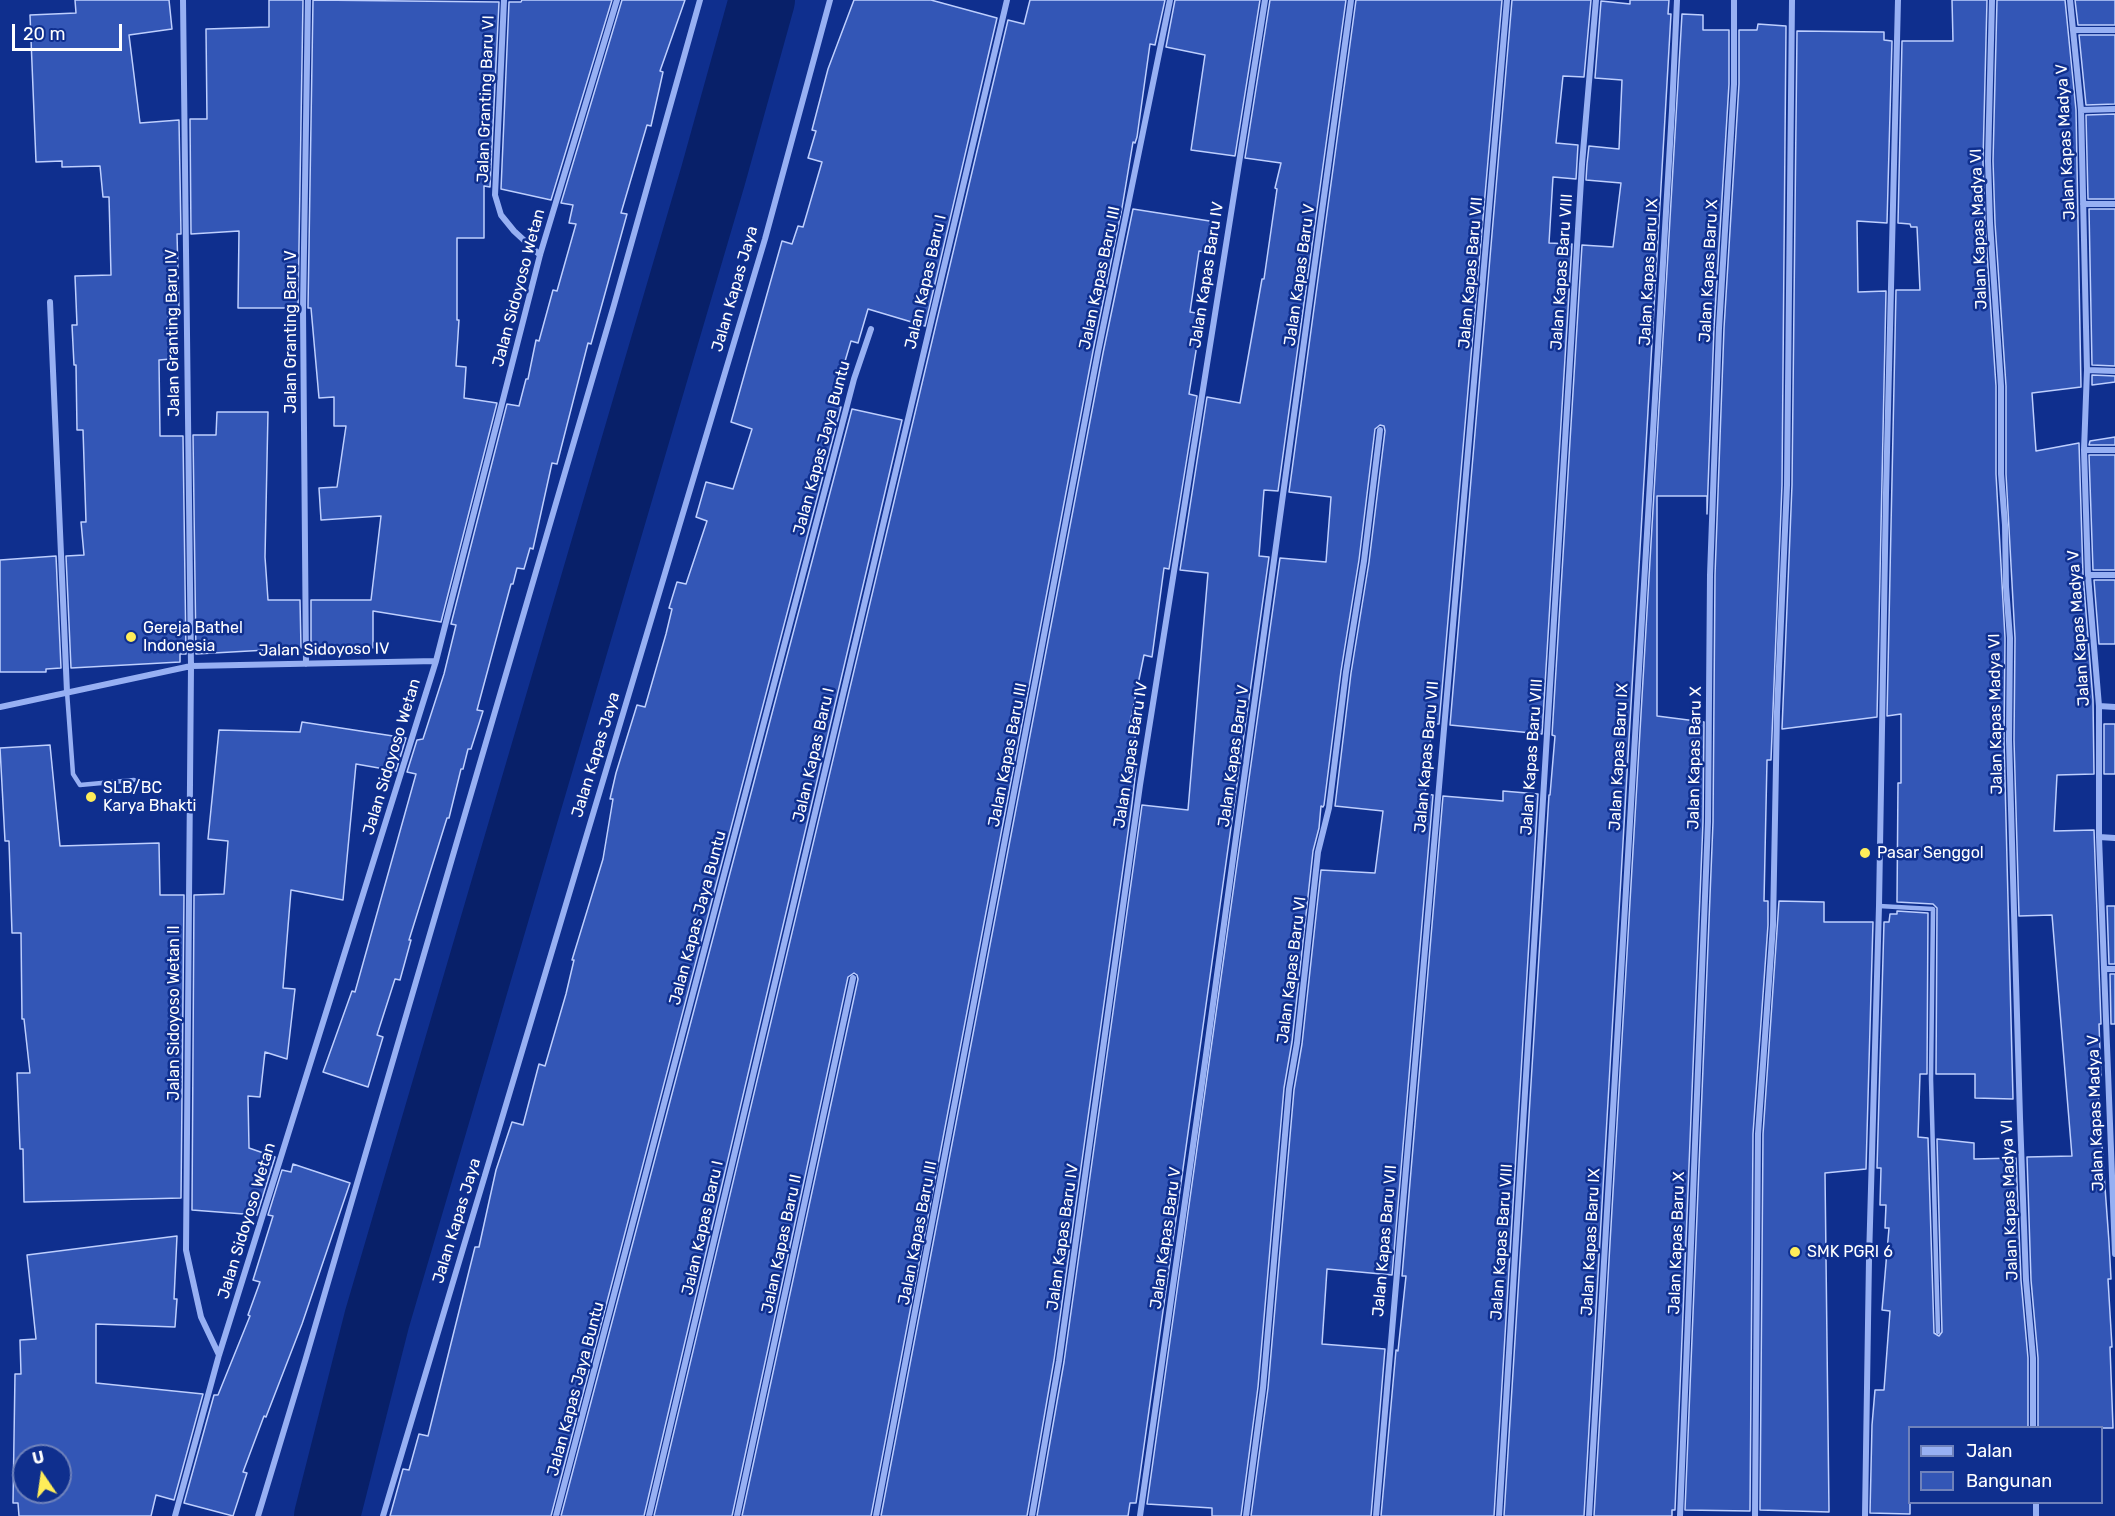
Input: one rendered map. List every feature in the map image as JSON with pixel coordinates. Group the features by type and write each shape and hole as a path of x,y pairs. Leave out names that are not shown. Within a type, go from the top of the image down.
{"street":[{"name":"Jalan Granting Baru IV","path":"183,0 190,666"},
{"name":"Jalan Granting Baru V","path":"306,664 303,310 308,0"},
{"name":"Jalan Granting Baru VI","path":"504,0 495,195 501,215 540,255"},
{"name":"Jalan Sidoyoso Wetan","path":"175,1516 219,1355 436,661 540,255 617,0"},
{"path":"258,1516 614,305 700,0"},
{"name":"Jalan Kapas Jaya","path":"383,1516 762,250 830,0"},
{"name":"Jalan Kapas Baru I","path":"649,1516 1007,0"},
{"name":"Jalan Kapas Baru III","path":"876,1516 1096,363 1170,0"},
{"name":"Jalan Kapas Baru IV","path":"1032,1516 1059,1361 1140,785 1265,0"},
{"name":"Jalan Kapas Baru V","path":"1140,1516 1206,1055 1351,0"},
{"name":"Jalan Kapas Baru VII","path":"1376,1516 1507,0"},
{"name":"Jalan Kapas Baru VIII","path":"1499,1516 1582,164 1596,0"},
{"name":"Jalan Kapas Baru IX","path":"1589,1516 1677,0"},
{"name":"Jalan Kapas Baru X","path":"1680,1516 1708,822 1710,575 1718,340 1734,84 1734,0"},
{"path":"1755,1516 1758,1134 1773,925 1777,712 1787,485 1792,0"},
{"path":"1865,1516 1898,0"},
{"name":"Jalan Kapas Madya VI","path":"1992,0 1988,161 2001,386 2001,474 2010,638 2010,751 2020,1118 2026,1280 2033,1358 2033,1426"},
{"name":"Jalan Kapas Madya V","path":"2070,0 2081,110 2087,370 2084,450 2088,575 2099,706 2099,837 2112,1118 2115,1254"},
{"path":"2074,30 2115,30"},
{"path":"2081,110 2115,109"},
{"path":"2083,204 2115,204"},
{"path":"50,302 67,692"},
{"name":"Jalan Kapas Jaya Buntu","path":"556,1516 854,379 871,329"},
{"path":"2087,370 2115,370"},
{"name":"Jalan Kapas Baru VI","path":"1246,1516 1263,1388 1289,1089 1298,1031 1318,852 1329,808 1380,430"},
{"path":"2084,450 2115,450"},
{"path":"2088,575 2115,575"},
{"name":"Jalan Sidoyoso IV","path":"0,707 190,666 436,661"},
{"name":"Jalan Sidoyoso Wetan II","path":"190,666 186,1250 201,1317 219,1355"},
{"path":"2099,706 2115,707"},
{"path":"2099,837 2115,838"},
{"path":"2104,969 2115,969"},
{"name":"Jalan Kapas Baru II","path":"737,1516 853,978"}],"lane":[{"path":"67,692 75,780 80,784 134,780"},
{"path":"1879,906 1933,909 1931,1079 1938,1332"}],"building":[{"path":"75,0 169,0 172,29 129,35 140,123 179,120 181,234 177,234 179,309 168,310 171,359 159,360 160,436 183,436 186,654 180,654 180,662 71,668 66,556 84,555 81,522 86,522 83,430 77,430 76,365 74,365 72,325 77,325 75,276 111,275 109,197 103,197 100,166 62,167 62,161 36,162 30,15 76,13"},
{"path":"269,0 303,0 298,308 238,308 239,231 191,234 190,119 207,119 206,29 269,27"},
{"path":"313,0 499,2 490,187 484,186 484,238 457,238 457,320 459,320 456,366 466,367 464,398 497,403 441,622 373,611 373,648 311,648 311,600 371,600 381,516 321,520 319,488 337,487 346,426 334,426 334,397 319,398 311,308 308,308"},
{"path":"522,0 612,0 551,200 501,189 509,2 521,2"},
{"path":"622,0 685,0 660,71 663,72 651,126 647,125 621,213 627,214 591,344 588,343 557,464 552,463 533,549 530,548 524,569 517,568 513,584 511,584 477,710 483,711 471,749 468,749 463,769 461,769 449,818 447,818 409,940 411,940 400,980 395,979 377,1035 383,1037 368,1087 323,1072 352,991 355,992 416,774 407,772 417,740 423,739 444,674 456,625 451,624 507,404 519,406 526,379 528,379 536,340 539,341 553,290 557,291 576,224 569,223 573,205 561,203"},
{"path":"854,0 931,0 997,18 925,326 868,309 858,343 851,341 832,405 841,407 551,1516 390,1516 403,1469 409,1470 419,1434 428,1436 475,1247 479,1247 496,1170 512,1122 523,1125 539,1064 545,1066 566,994 574,960 572,960 603,859 613,799 610,799 616,773 637,705 645,707 666,634 672,609 669,608 677,582 686,584 707,521 696,517 706,482 733,489 752,429 731,422 782,241 792,244 798,226 803,227 822,162 808,158 816,131 812,130 828,69"},
{"path":"1030,0 1165,0 1155,45 1150,44 1137,137 1135,143 1133,142 871,1516 742,1516 858,979 854,973 848,977 732,1516 654,1516 1008,20 1024,24"},
{"path":"1175,0 1260,0 1235,156 1191,150 1205,55 1166,47"},
{"path":"1270,0 1346,0 1278,491 1264,490 1259,556 1269,557 1136,1503 1130,1503 1128,1516 1037,1516 1064,1362 1142,805 1188,810 1208,573 1180,570 1207,397 1240,403 1262,279 1264,279 1277,189 1275,188 1281,163 1245,158"},
{"path":"1356,0 1502,0 1439,724 1432,724 1425,794 1433,795 1392,1275 1327,1269 1322,1344 1385,1349 1371,1516 1251,1516 1268,1388 1294,1090 1302,1044 1321,870 1375,873 1383,811 1335,806 1385,431 1384,426 1380,425 1375,429 1324,805 1321,806 1319,828 1313,851 1292,1042 1284,1088 1258,1387 1241,1516 1212,1516 1212,1508 1147,1504 1280,558 1326,562 1331,497 1289,492"},
{"path":"1512,0 1591,0 1584,77 1563,76 1556,143 1578,145 1576,179 1553,177 1549,243 1572,244 1542,734 1450,725"},
{"path":"1630,0 1669,0 1668,14 1671,14 1584,1516 1504,1516 1549,795 1555,736 1552,735 1582,245 1613,247 1621,183 1586,180 1587,164 1589,146 1619,149 1622,80 1595,78 1601,1 1630,4"},
{"path":"1952,0 1987,0 1983,161 1996,386 1996,474 2005,638 2004,740 2013,1099 1975,1098 1975,1074 1936,1074 1937,908 1933,904 1897,902 1901,714 1887,716 1896,290 1920,290 1917,227 1898,223 1902,41 1953,41"},
{"path":"1997,0 2065,0 2076,110 2081,387 2032,393 2036,451 2079,443 2083,575 2093,700 2094,774 2057,775 2054,831 2094,830 2101,1024 2099,1024 2101,1077 2097,1078 2111,1279 2108,1279 2113,1428 2038,1426 2038,1358 2031,1280 2027,1157 2072,1156 2052,915 2019,916 2014,740 2015,638 2006,474 2006,386 1993,161"},
{"path":"2075,0 2115,0 2115,25 2078,25"},
{"path":"1682,14 1703,15 1703,30 1729,30 1729,84 1714,328 1707,514 1707,496 1657,496 1657,716 1704,722 1703,822 1675,1510 1672,1510 1672,1516 1594,1516"},
{"path":"1758,24 1786,26 1782,485 1771,760 1767,760 1764,901 1768,901 1768,925 1753,1134 1750,1511 1685,1510 1713,822 1715,575 1724,328 1739,84 1739,30 1757,30"},
{"path":"1797,31 1884,32 1884,40 1892,41 1887,223 1857,221 1858,292 1886,291 1877,717 1782,729 1792,485"},
{"path":"2079,35 2115,35 2115,104 2086,105"},
{"path":"2115,114 2115,199 2088,199 2086,115"},
{"path":"1133,209 1216,222 1212,253 1199,251 1190,312 1202,314 1189,394 1197,396 1169,569 1164,568 1152,657 1144,655 1130,723 1137,724 1131,768 1136,769 1132,804 1054,1360 1027,1516 881,1516 1103,353"},
{"path":"2089,209 2115,209 2115,366 2092,365"},
{"path":"2092,375 2115,376 2115,382 2092,385"},
{"path":"852,409 902,420 644,1516 561,1516"},
{"path":"217,412 268,412 265,557 268,600 300,600 301,648 267,648 267,650 196,654 193,435 216,435"},
{"path":"2115,437 2115,445 2089,445 2090,441"},
{"path":"2089,455 2115,455 2115,570 2093,570"},
{"path":"56,556 61,668 46,669 46,672 0,672 0,560"},
{"path":"2094,580 2115,580 2115,644 2099,644"},
{"path":"302,722 406,738 396,771 356,764 343,900 291,890 283,988 295,989 287,1059 265,1052 260,1097 248,1096 249,1148 275,1157 257,1215 192,1210 194,895 224,894 228,841 208,839 219,730 300,732"},
{"path":"2104,724 2115,724 2115,774 2104,774"},
{"path":"50,745 60,846 159,843 160,895 184,895 181,1198 24,1202 23,1149 20,1149 17,1073 30,1073 24,1019 22,1019 21,933 12,933 9,841 5,841 0,748"},
{"path":"1503,791 1538,794 1494,1516 1381,1516 1396,1350 1398,1351 1406,1276 1402,1276 1443,796 1503,801"},
{"path":"1779,901 1824,902 1824,922 1873,922 1866,1169 1825,1173 1829,1512 1760,1510 1763,1134"},
{"path":"2107,906 2115,906 2115,964 2109,964"},
{"path":"1897,911 1928,913 1927,1074 1920,1074 1918,1137 1928,1138 1934,1333 1939,1336 1942,1332 1937,1139 1974,1143 1974,1159 2016,1158 2021,1280 2028,1358 2028,1426 1908,1426 1910,1514 1870,1513 1875,1390 1884,1390 1890,1311 1882,1310 1889,1228 1885,1228 1886,1205 1880,1205 1881,1168 1877,1168 1884,922 1889,922 1890,914 1897,914"},
{"path":"2110,974 2115,974 2115,1024 2111,1024"},
{"path":"293,1164 350,1183 302,1324 243,1472 247,1473 233,1516 184,1503 214,1395 218,1395 250,1316 248,1315 260,1282 253,1280 273,1216 268,1215 282,1170 291,1172"},
{"path":"177,1236 175,1327 96,1324 96,1383 203,1394 174,1500 156,1495 151,1516 19,1516 18,1504 72,1504 72,1444 14,1444 15,1374 21,1374 20,1340 36,1339 27,1255"}],"waterway":[{"path":"327,1516 377,1319 713,176 762,0"}],"place":[{"name":"Gereja Bathel Indonesia","path":"131,637"},
{"name":"SLB/BC Karya Bhakti","path":"91,797"},
{"name":"Pasar Senggol","path":"1865,853"},
{"name":"SMK PGRI 6","path":"1795,1252"}]}
